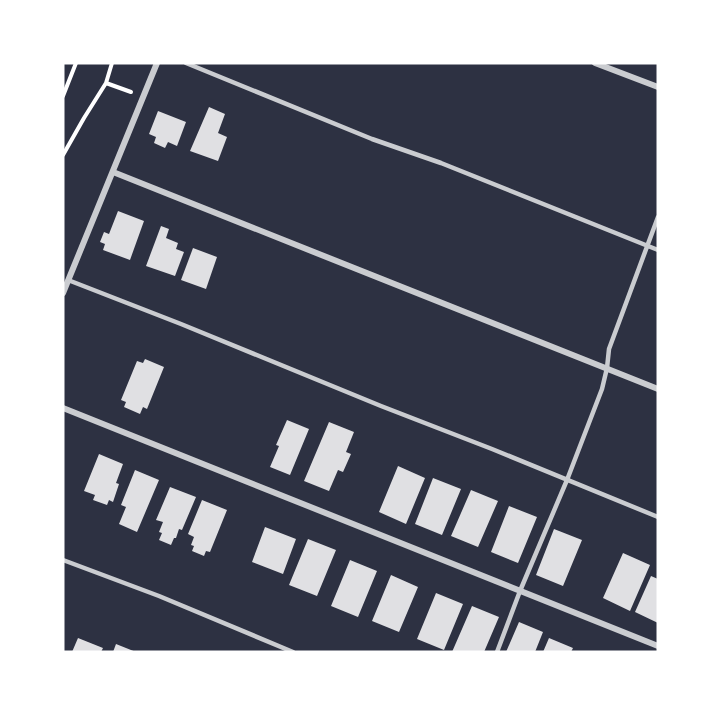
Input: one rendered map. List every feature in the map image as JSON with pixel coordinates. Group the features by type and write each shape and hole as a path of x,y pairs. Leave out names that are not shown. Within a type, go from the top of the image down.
{"street":[{"path":"63,293 157,63"},
{"path":"595,63 658,87"},
{"path":"113,172 658,389"},
{"path":"63,408 658,646"}],"lane":[{"path":"186,63 372,139 658,250"},
{"path":"496,652 602,388 609,349 658,218"},
{"path":"68,280 381,406 492,448 658,517"},
{"path":"63,560 159,596 293,652"}],"path":[{"path":"63,96 76,63"},
{"path":"63,155 106,83 112,63"},
{"path":"106,83 143,97"}],"building":[{"path":"209,107 225,114 218,133 227,137 218,161 190,151"},
{"path":"158,111 186,122 177,146 168,142 165,148 154,143 156,137 149,134"},
{"path":"118,211 144,221 130,260 103,250 105,244 100,242 104,232 109,234"},
{"path":"161,226 169,229 166,238 178,243 176,249 184,252 175,276 146,266"},
{"path":"193,248 217,257 206,289 181,280"},
{"path":"145,359 164,367 147,409 143,407 140,414 124,407 126,402 121,400 137,361 143,363"},
{"path":"287,420 309,429 290,475 270,467 279,446 276,445"},
{"path":"329,422 354,432 346,452 351,454 343,472 338,470 329,491 304,481"},
{"path":"99,454 123,464 116,483 119,484 113,502 109,500 107,505 93,500 95,495 84,491"},
{"path":"398,466 425,478 406,524 379,512"},
{"path":"135,470 159,480 137,532 119,524 126,507 121,505"},
{"path":"433,478 461,489 442,535 415,524"},
{"path":"170,487 196,497 182,530 179,529 171,545 159,540 163,522 156,520"},
{"path":"471,490 498,501 478,547 451,536"},
{"path":"202,500 227,510 210,552 206,551 204,556 192,551 194,546 191,545 194,537 188,534"},
{"path":"509,506 537,517 518,563 491,552"},
{"path":"265,527 296,539 283,574 252,562"},
{"path":"554,529 582,540 563,586 536,575"},
{"path":"308,539 336,550 317,596 289,585"},
{"path":"623,553 650,565 630,611 603,598"},
{"path":"350,560 377,571 358,617 331,606"},
{"path":"391,575 418,587 399,632 372,621"},
{"path":"651,576 658,579 658,623 635,612"},
{"path":"436,593 463,604 444,650 417,639"},
{"path":"472,606 499,617 484,652 452,652"},
{"path":"519,622 543,632 535,652 506,652"},
{"path":"78,638 103,648 101,652 72,652"},
{"path":"549,638 573,648 571,652 543,652"},
{"path":"116,644 136,652 113,652"}]}
